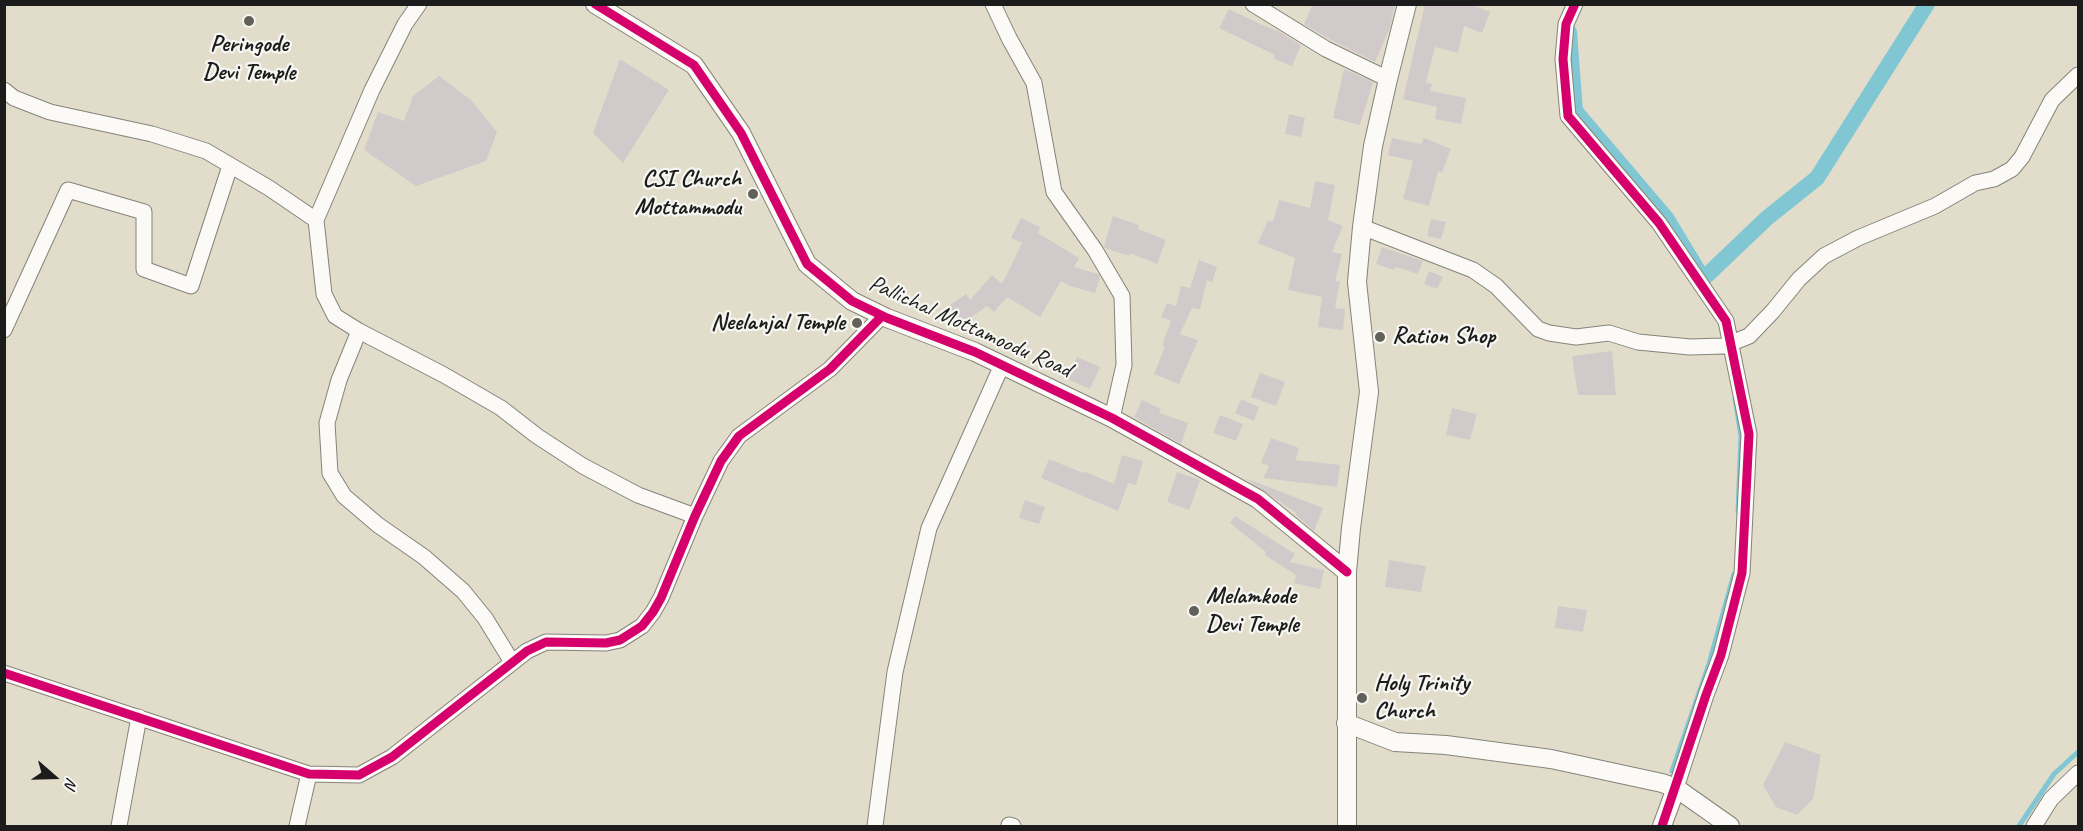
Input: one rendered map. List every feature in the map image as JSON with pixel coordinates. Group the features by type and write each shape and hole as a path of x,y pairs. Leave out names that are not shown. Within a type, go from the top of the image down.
{"street":[{"path":"419,4 405,24 372,90 316,220 324,294 335,316 501,408 537,436 583,466 638,495 695,516"},
{"name":"Pallichal Mottamoodu Road","path":"595,4 694,65 741,133 807,264 852,301 882,316 975,352 1112,418 1258,499 1347,572"},
{"path":"993,4 1008,38 1034,83 1054,192 1095,250 1122,296 1124,365 1112,418"},
{"path":"1253,4 1326,49 1388,79"},
{"path":"1347,826 1347,572 1369,392 1357,282 1373,146 1407,4"},
{"path":"1575,4 1566,24 1563,58 1568,116 1659,223 1726,321 1749,434 1742,573 1721,655 1662,826"},
{"path":"1362,227 1473,270 1496,286 1538,329 1549,333 1576,337 1609,333 1638,342 1724,346 1749,336 1799,279 1824,256 1858,238 1935,206 1975,183 1994,179 2012,169 2022,157 2052,100 2079,75"},
{"path":"4,90 14,98 50,112 152,134 206,151 316,220"},
{"path":"4,330 68,190 144,212 144,269 191,286 230,165"},
{"path":"4,673 309,774 359,775 392,757 527,651 546,642 606,643 620,640 642,626 661,598 721,461 739,436 830,369 882,316"},
{"path":"359,331 339,380 327,423 330,473 344,496 378,525 424,557 463,591 485,618 512,662"},
{"path":"875,826 895,672 929,528 1002,365"},
{"path":"119,826 139,717"},
{"path":"1346,723 1395,742 1446,745 1551,759 1676,788 1730,826"},
{"path":"2034,826 2050,799 2079,773"},
{"path":"297,826 309,774"}],"building":[{"path":"1313,4 1395,4 1390,27 1375,62 1304,24"},
{"path":"1425,4 1470,4 1490,12 1482,33 1464,26 1458,53 1435,47 1426,82 1432,84 1430,91 1466,98 1461,124 1435,119 1437,107 1403,99"},
{"path":"1229,9 1278,31 1301,45 1292,66 1274,59 1275,55 1219,28"},
{"path":"620,59 669,90 623,163 593,133"},
{"path":"1344,69 1373,82 1360,125 1333,118"},
{"path":"439,76 471,100 497,132 486,161 416,186 364,150 378,112 404,121 413,96"},
{"path":"1289,114 1305,118 1301,137 1285,134"},
{"path":"1392,138 1421,144 1424,138 1451,149 1442,173 1438,171 1429,206 1403,199 1413,161 1388,155"},
{"path":"1315,181 1335,185 1328,220 1343,226 1332,252 1342,254 1335,281 1340,282 1335,308 1345,309 1343,330 1318,327 1322,297 1288,290 1295,258 1258,243 1268,220 1273,222 1279,200 1310,208"},
{"path":"1113,216 1139,225 1138,229 1166,240 1157,264 1130,253 1129,256 1105,248"},
{"path":"1021,218 1040,227 1038,233 1079,258 1074,267 1098,274 1100,277 1095,293 1061,281 1040,317 1007,297 994,312 987,306 960,325 947,307 966,294 970,300 992,275 1002,284 1022,243 1011,238"},
{"path":"1431,219 1446,222 1441,239 1427,236"},
{"path":"1382,247 1423,261 1418,274 1376,264"},
{"path":"1199,260 1217,267 1212,282 1207,280 1200,309 1192,308 1180,334 1198,340 1179,384 1154,374 1165,347 1162,345 1171,321 1161,317 1167,303 1176,306 1181,286 1190,288"},
{"path":"1429,271 1443,277 1437,289 1424,284"},
{"path":"1612,351 1616,395 1578,395 1572,356"},
{"path":"1077,357 1100,367 1090,389 1067,379"},
{"path":"1260,373 1285,382 1276,406 1251,397"},
{"path":"1241,399 1259,407 1254,421 1235,413"},
{"path":"1142,400 1161,409 1159,413 1188,423 1181,444 1134,417"},
{"path":"1452,408 1477,414 1470,440 1446,435"},
{"path":"1220,415 1243,424 1236,441 1213,433"},
{"path":"1271,438 1299,448 1295,460 1340,465 1337,487 1263,478 1269,466 1261,463"},
{"path":"1122,455 1143,461 1136,485 1128,483 1118,511 1041,478 1049,459 1114,484"},
{"path":"1177,472 1200,480 1189,510 1167,502"},
{"path":"1245,478 1323,508 1314,531 1296,513"},
{"path":"1025,500 1045,507 1039,524 1019,518"},
{"path":"1235,516 1295,554 1290,562 1324,570 1320,589 1294,583 1296,575 1265,555 1266,552 1230,523"},
{"path":"1389,560 1426,566 1421,592 1385,587"},
{"path":"1558,606 1587,610 1583,632 1555,628"},
{"path":"1785,742 1821,755 1813,799 1797,815 1776,807 1763,785"}],"waterway":[{"path":"1569,32 1575,111 1666,218 1703,279 1767,218 1817,178 1927,4"},
{"path":"1735,398 1741,436 1738,511"},
{"path":"1672,771 1709,664 1734,574"},
{"path":"2019,826 2054,774 2078,752"}],"cycle path":[{"path":"595,4 694,65 741,133 807,264 852,301 887,318 975,352 1112,418 1258,499 1347,572"},
{"path":"1575,4 1566,24 1563,59 1568,116 1659,223 1726,321 1749,434 1742,573 1721,655 1662,826"},
{"path":"4,673 309,774 359,775 392,757 527,651 546,642 606,643 620,640 642,626 661,598 721,461 739,436 830,369 882,316"}],"place":[{"name":"Peringode Devi Temple","path":"249,21"},
{"name":"CSI Church Mottammodu","path":"753,194"},
{"name":"Neelanjal Temple","path":"857,323"},
{"name":"Ration Shop","path":"1380,337"},
{"name":"Melamkode Devi Temple","path":"1194,611"},
{"name":"Holy Trinity Church","path":"1362,698"}]}
